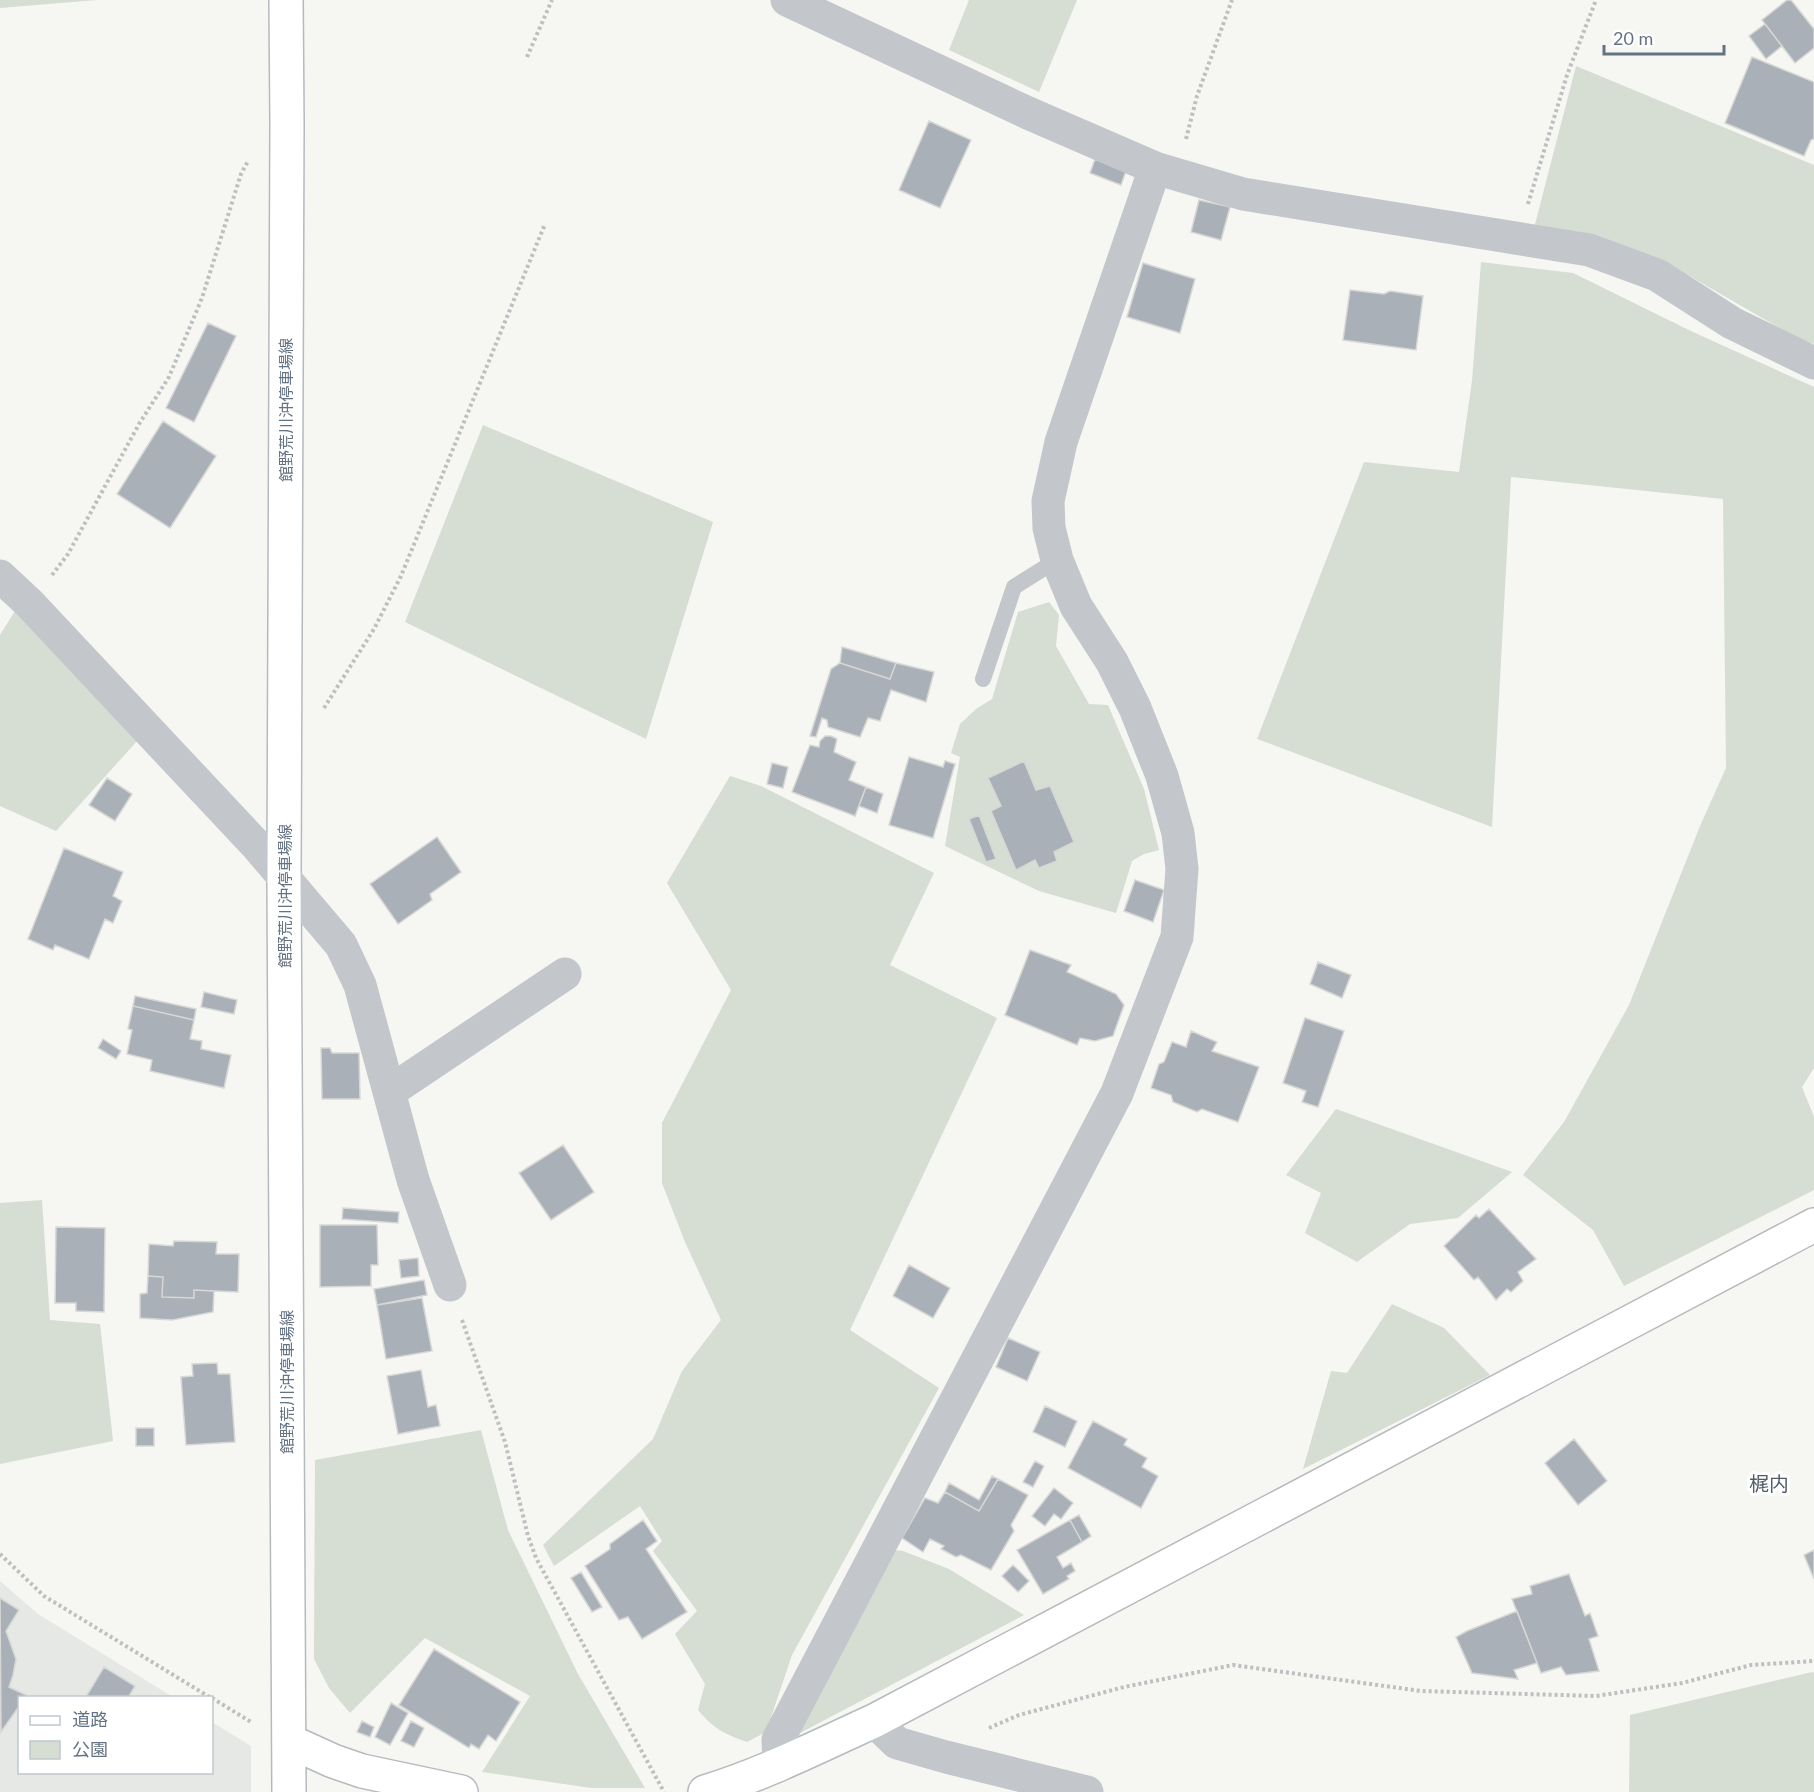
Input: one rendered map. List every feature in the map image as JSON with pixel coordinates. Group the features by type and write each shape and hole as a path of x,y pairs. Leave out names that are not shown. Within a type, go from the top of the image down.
{"main road":[{"name":"館野荒川沖停車場線","path":"286,0 284,876 289,1792"},
{"path":"705,1792 779,1765 874,1721 1814,1226"},
{"path":"289,1741 362,1771 461,1792"}],"street":[{"path":"787,0 1018,108 1166,171 1243,194 1588,250 1657,275 1732,324 1814,363"},
{"path":"779,1765 778,1740 1118,1093 1177,937 1182,869 1178,833 1162,776 1112,662 1076,606 1056,560 1049,528 1048,501 1061,442 1166,171"},
{"path":"0,576 29,603 284,876 341,945 360,985 413,1180 450,1285"},
{"path":"389,1092 565,974"},
{"path":"874,1721 897,1743 1087,1792"}],"lane":[{"path":"983,679 1014,587 1056,560"}],"path":[{"path":"527,57 552,0"},
{"path":"1166,171 1197,96 1232,0"},
{"path":"1517,240 1567,75 1596,0"},
{"path":"29,603 68,554 139,424 169,377 202,298 241,174 258,144 287,123"},
{"path":"324,708 374,629 401,576 545,224"},
{"path":"450,1285 505,1442 528,1536 536,1558 664,1792"},
{"path":"0,1554 44,1596 208,1696"},
{"path":"946,1757 980,1732 1019,1715 1124,1687 1233,1665 1420,1691 1596,1696 1682,1683 1751,1665 1814,1661"}],"shaded area":[{"path":"0,1581 38,1614 171,1696 18,1696 18,1774 213,1774 213,1723 251,1746 251,1792 0,1792"}],"green space":[{"path":"0,0 97,0 0,8"},
{"path":"969,0 1077,0 1039,92 949,50"},
{"path":"1576,66 1814,165 1814,344 1797,338 1660,259 1534,228"},
{"path":"1481,262 1573,273 1693,332 1814,387 1814,1068 1802,1087 1814,1117 1814,1190 1624,1286 1593,1230 1523,1175 1564,1122 1629,1005 1700,826 1726,768 1723,499 1511,477 1492,827 1257,739 1364,462 1459,472 1472,381"},
{"path":"483,425 713,522 646,739 405,622"},
{"path":"1049,602 1059,615 1056,646 1089,704 1108,705 1144,789 1159,850 1144,854 1132,861 1116,913 1039,891 945,846 960,757 951,753 960,724 976,709 992,699 1018,612","holes":["1024,761 1036,790 1050,786 1074,842 1054,852 1056,861 1039,868 1035,860 1016,869 991,811 1001,806 988,778","979,815 995,859 987,862 969,819"]},
{"path":"15,611 138,740 56,831 0,806 0,635"},
{"path":"730,776 761,786 934,873 890,965 997,1018 850,1330 939,1388 792,1655 766,1732 747,1742 720,1730 698,1710 705,1684 675,1634 697,1611 653,1551 662,1541 640,1506 554,1566 543,1545 653,1439 682,1371 721,1320 685,1242 662,1183 662,1123 731,990 667,883"},
{"path":"1336,1109 1512,1172 1458,1218 1410,1224 1357,1262 1305,1233 1321,1193 1286,1175"},
{"path":"42,1200 50,1320 100,1324 113,1441 0,1464 0,1203"},
{"path":"1392,1304 1444,1328 1490,1375 1303,1469 1331,1371 1347,1373"},
{"path":"481,1430 508,1530 578,1674 645,1788 591,1788 482,1772 530,1696 425,1638 350,1713 329,1688 314,1659 315,1460"},
{"path":"894,1550 903,1551 949,1569 1024,1615 800,1733"},
{"path":"1814,1673 1814,1792 1629,1792 1630,1715"}],"building":[{"path":"1787,0 1791,0 1814,29 1814,48 1795,63 1762,20"},
{"path":"1765,24 1782,46 1766,59 1749,36"},
{"path":"1752,57 1814,82 1814,139 1811,140 1804,156 1725,123"},
{"path":"929,121 971,140 940,208 899,190"},
{"path":"1095,159 1126,171 1121,185 1090,173"},
{"path":"1199,200 1230,207 1221,240 1191,232"},
{"path":"1143,263 1195,279 1180,333 1127,317"},
{"path":"1350,290 1384,294 1390,291 1423,296 1416,350 1343,340"},
{"path":"208,323 236,336 194,422 166,408"},
{"path":"163,421 216,456 170,528 117,494"},
{"path":"842,647 896,663 890,679 840,663"},
{"path":"840,663 890,679 896,663 934,672 926,702 891,690 880,721 868,718 860,737 828,727 827,720 822,718 816,737 810,736 831,669"},
{"path":"825,736 837,739 834,752 856,762 849,780 866,787 855,816 792,792 810,745 819,747 820,741"},
{"path":"909,757 943,767 945,761 955,764 933,838 889,825"},
{"path":"1024,761 1036,790 1050,786 1074,842 1054,852 1057,861 1039,868 1035,860 1016,870 991,811 1001,806 988,778"},
{"path":"772,763 788,767 783,788 767,784"},
{"path":"107,778 132,794 115,821 89,805"},
{"path":"866,787 883,794 877,813 859,806"},
{"path":"979,815 996,859 986,862 969,819"},
{"path":"437,837 461,872 430,894 432,900 398,924 370,884"},
{"path":"64,848 123,872 113,896 122,901 113,923 105,919 89,959 55,945 53,950 28,939"},
{"path":"1135,880 1164,890 1153,922 1124,911"},
{"path":"1030,950 1071,965 1067,972 1116,994 1124,1005 1113,1036 1095,1041 1080,1038 1077,1045 1005,1015"},
{"path":"1318,962 1351,975 1342,998 1310,984"},
{"path":"204,992 237,1000 234,1014 201,1007"},
{"path":"135,996 196,1009 194,1020 133,1006"},
{"path":"133,1006 194,1020 190,1039 202,1041 201,1049 231,1055 224,1088 150,1071 152,1060 127,1054 132,1030 128,1029"},
{"path":"1305,1018 1344,1031 1318,1107 1302,1102 1306,1091 1283,1083"},
{"path":"1191,1031 1217,1042 1212,1051 1259,1067 1238,1122 1202,1109 1197,1112 1173,1102 1171,1095 1151,1088 1159,1064 1164,1062 1172,1042 1186,1047"},
{"path":"103,1039 121,1051 116,1059 98,1048"},
{"path":"321,1048 330,1048 332,1053 359,1053 360,1099 322,1099"},
{"path":"563,1145 594,1192 551,1220 519,1173"},
{"path":"343,1208 399,1212 398,1223 342,1219"},
{"path":"1489,1209 1536,1259 1518,1272 1523,1281 1511,1292 1507,1289 1496,1300 1478,1277 1474,1280 1444,1246 1476,1215 1479,1218"},
{"path":"320,1225 377,1225 378,1265 371,1265 371,1286 320,1287"},
{"path":"56,1227 105,1228 104,1312 76,1311 76,1303 55,1303"},
{"path":"174,1241 217,1242 216,1254 239,1254 238,1292 194,1290 194,1298 162,1297 163,1277 148,1276 149,1244 173,1246"},
{"path":"418,1258 419,1276 401,1278 399,1260"},
{"path":"909,1265 950,1288 933,1318 893,1296"},
{"path":"148,1276 163,1277 162,1297 194,1298 194,1290 214,1291 213,1312 172,1320 140,1318 140,1294 147,1293"},
{"path":"424,1280 427,1295 377,1305 374,1289"},
{"path":"422,1298 432,1351 386,1359 377,1305"},
{"path":"1008,1338 1040,1352 1027,1381 996,1367"},
{"path":"217,1363 218,1374 230,1374 235,1442 186,1445 181,1377 193,1376 192,1364"},
{"path":"421,1370 428,1407 436,1405 440,1426 398,1434 387,1376"},
{"path":"1045,1406 1077,1421 1065,1447 1033,1432"},
{"path":"1093,1421 1127,1439 1124,1445 1147,1458 1142,1467 1158,1476 1141,1508 1068,1468"},
{"path":"136,1428 154,1428 154,1446 136,1446"},
{"path":"1574,1439 1607,1481 1578,1505 1545,1463"},
{"path":"1035,1461 1044,1466 1033,1487 1023,1482"},
{"path":"992,1476 998,1479 979,1511 945,1492 949,1483 979,1500"},
{"path":"998,1479 1028,1495 1011,1525 1014,1531 991,1570 961,1555 956,1557 941,1549 944,1546 930,1539 923,1552 902,1538 925,1498 938,1503 945,1492 979,1511"},
{"path":"1054,1488 1073,1503 1061,1519 1054,1514 1045,1526 1032,1516"},
{"path":"1079,1515 1091,1536 1082,1542 1070,1520"},
{"path":"643,1520 657,1541 646,1549 687,1612 642,1639 628,1617 619,1620 585,1566 610,1549 610,1544"},
{"path":"1070,1520 1082,1542 1057,1557 1063,1568 1071,1563 1075,1571 1067,1576 1069,1579 1043,1594 1017,1550"},
{"path":"1814,1550 1814,1579 1804,1555"},
{"path":"1013,1565 1029,1581 1018,1592 1002,1576"},
{"path":"581,1572 602,1607 592,1612 571,1578"},
{"path":"1569,1574 1585,1616 1590,1613 1598,1636 1589,1639 1599,1671 1566,1675 1561,1667 1541,1673 1512,1599 1532,1594 1530,1586"},
{"path":"0,1598 19,1610 6,1631 16,1659 9,1687 26,1695 18,1696 18,1708 1,1732"},
{"path":"1517,1611 1537,1663 1514,1670 1518,1679 1472,1673 1456,1637"},
{"path":"434,1649 520,1702 496,1741 488,1735 479,1749 471,1744 469,1748 399,1705"},
{"path":"104,1667 135,1686 129,1696 87,1695"},
{"path":"391,1703 408,1713 390,1745 375,1737"},
{"path":"362,1721 374,1727 370,1737 357,1732"},
{"path":"411,1721 424,1728 414,1747 401,1741"}],"district":[{"name":"梶内","path":"1769,1484"}]}
